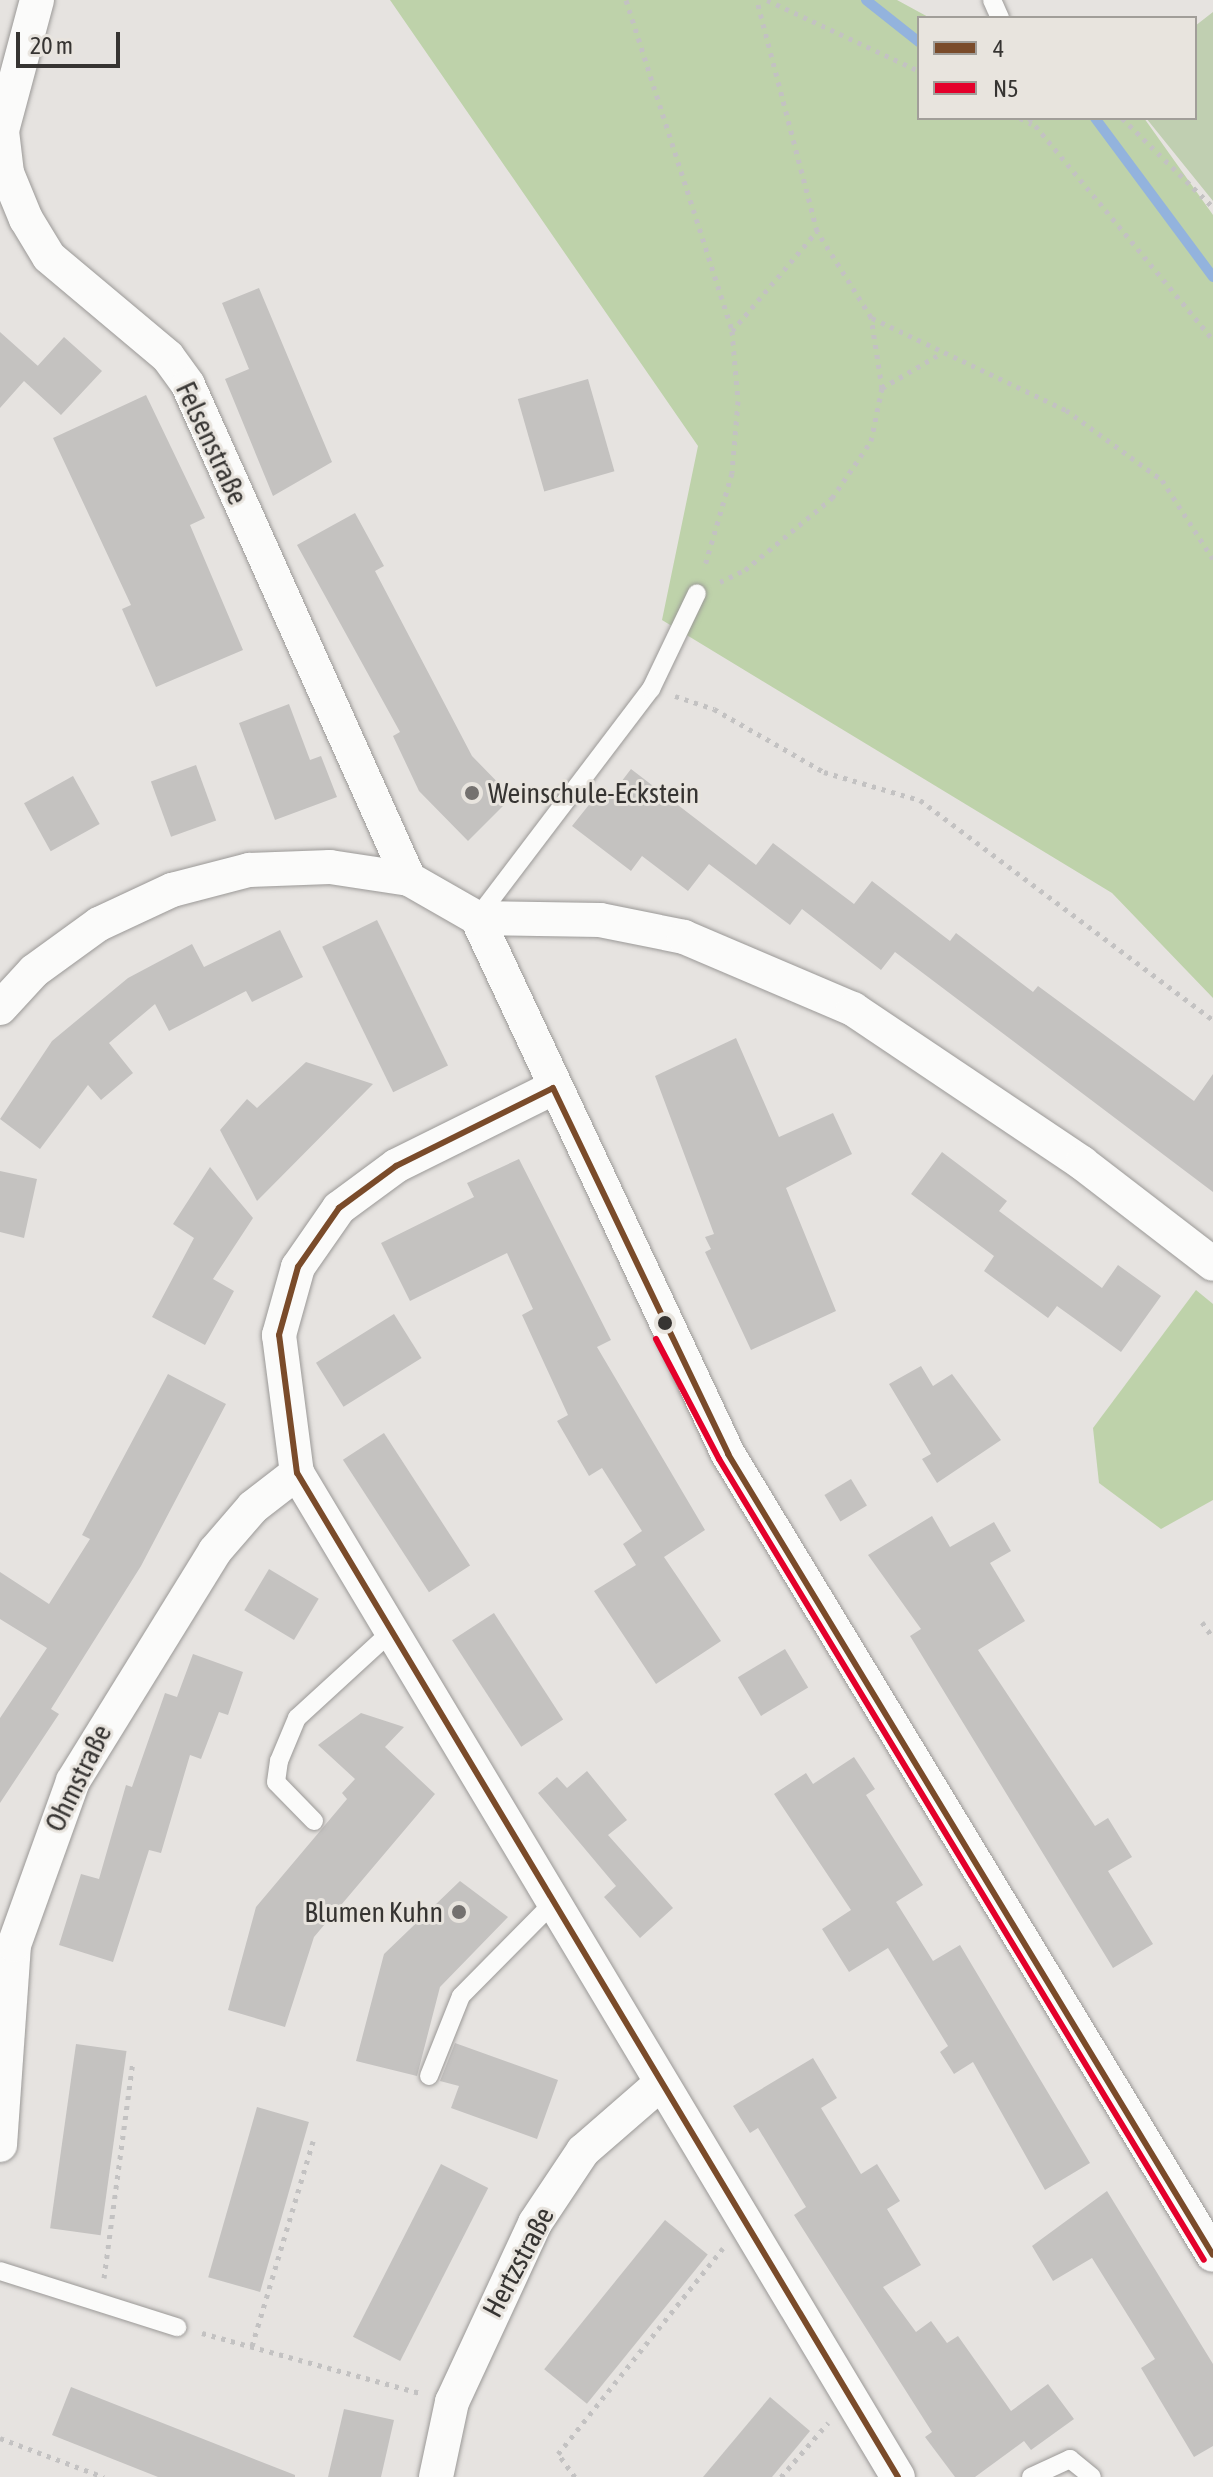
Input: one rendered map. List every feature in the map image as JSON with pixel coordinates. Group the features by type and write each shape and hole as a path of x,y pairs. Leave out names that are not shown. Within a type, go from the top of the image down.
{"street":[{"name":"Felsenstraße","path":"37,0 2,131 7,173 26,219 59,267 168,357 188,385 409,879"},
{"path":"0,1008 34,971 99,924 172,890 249,870 330,867 409,879 477,918 600,920 684,937 767,967 853,1009 943,1067 1213,1264"},
{"path":"477,918 553,1088 728,1454 1213,2255"},
{"path":"553,1088 396,1166 339,1208 298,1267 279,1335 297,1473 898,2477"},
{"name":"Ohmstraße","path":"0,2145 7,1945 36,1869 118,1699 215,1551 253,1507 297,1473"},
{"name":"Hertzstraße","path":"436,2477 452,2402 535,2223 615,2116 660,2084"}],"lane":[{"path":"477,918 651,689 697,593"},
{"path":"314,1821 276,1782 279,1761 297,1718 392,1631"},
{"path":"429,2076 461,1996 553,1903"},
{"path":"0,2271 177,2327"},
{"path":"1031,2477 1070,2459 1092,2477"}],"path":[{"path":"626,0 732,331 738,401 732,473 697,593"},
{"path":"697,593 745,570 832,498 871,441 882,388 871,317 817,231 757,0"},
{"path":"767,0 917,70"},
{"path":"1124,120 1213,207"},
{"path":"1030,121 1213,340"},
{"path":"732,331 817,231"},
{"path":"871,317 1066,410 1162,480 1213,559"},
{"path":"882,388 941,353"},
{"path":"651,689 714,709 824,772 920,800 1213,1020"},
{"path":"1202,1622 1213,1638"},
{"path":"101,2303 133,2061"},
{"path":"252,2346 313,2141"},
{"path":"575,2477 558,2454 744,2223"},
{"path":"177,2327 452,2402"},
{"path":"781,2477 850,2398"},
{"path":"0,2438 104,2477"}],"green space":[{"path":"390,0 897,0 926,16 917,16 917,120 1145,120 1213,215 1213,998 1112,893 662,620 698,446"},
{"path":"1213,12 1213,201 1148,120 1197,120 1197,24"},
{"path":"1196,1290 1213,1304 1213,1500 1161,1529 1099,1483 1093,1428"}],"building":[{"path":"259,288 332,462 273,496 225,379 249,369 222,303"},
{"path":"0,332 38,366 64,337 102,371 61,415 24,381 0,408"},
{"path":"588,379 614,471 544,491 518,399"},
{"path":"146,395 205,518 190,525 243,650 156,687 122,609 131,605 53,438"},
{"path":"355,513 384,566 375,571 472,756 512,797 468,841 419,791 393,736 400,732 297,545"},
{"path":"289,704 310,760 321,756 337,797 275,820 239,723"},
{"path":"196,765 216,820 171,837 151,781"},
{"path":"631,769 756,865 773,843 854,904 872,881 950,941 956,933 1033,992 1038,986 1194,1101 1213,1074 1213,1192 895,952 881,970 802,909 790,925 709,864 688,891 642,856 631,871 572,826 596,796 605,803"},
{"path":"73,776 100,824 51,851 24,803"},
{"path":"377,920 448,1066 393,1092 322,947"},
{"path":"280,930 303,977 252,1002 246,991 169,1031 155,1004 109,1043 133,1073 101,1100 88,1085 40,1149 0,1119 52,1041 128,978 192,944 204,967"},
{"path":"736,1038 779,1137 833,1113 852,1154 786,1188 836,1311 751,1350 705,1252 711,1249 705,1237 714,1234 655,1076"},
{"path":"306,1062 373,1084 257,1201 220,1130 247,1099 257,1108"},
{"path":"942,1152 1007,1201 999,1211 1102,1288 1118,1265 1161,1296 1121,1352 1057,1306 1048,1318 984,1271 994,1256 911,1194"},
{"path":"519,1159 611,1340 597,1347 705,1530 664,1557 721,1641 656,1684 594,1591 636,1565 623,1544 642,1531 602,1468 589,1476 557,1421 568,1415 522,1315 533,1309 507,1253 410,1301 381,1243 474,1197 467,1183"},
{"path":"210,1167 253,1218 213,1279 234,1291 205,1345 152,1317 194,1238 173,1224"},
{"path":"0,1171 37,1179 24,1238 0,1232"},
{"path":"394,1314 422,1358 344,1407 316,1363"},
{"path":"921,1366 933,1386 952,1374 1001,1440 937,1483 922,1459 931,1454 889,1384"},
{"path":"168,1374 226,1404 141,1566 51,1709 59,1714 0,1803 0,1718 47,1648 0,1619 0,1572 49,1604 90,1539 82,1535"},
{"path":"384,1433 470,1566 429,1592 343,1460"},
{"path":"851,1479 867,1506 840,1522 824,1495"},
{"path":"932,1516 950,1547 994,1522 1011,1551 990,1563 1025,1621 978,1650 1095,1826 1108,1818 1132,1857 1108,1871 1153,1944 1113,1968 910,1636 921,1629 868,1555"},
{"path":"269,1569 319,1599 294,1640 244,1610"},
{"path":"494,1613 563,1720 521,1747 452,1640"},
{"path":"785,1649 808,1688 761,1716 738,1677"},
{"path":"193,1654 243,1672 228,1715 219,1712 201,1759 190,1755 161,1853 149,1850 113,1962 59,1945 81,1874 99,1879 126,1785 132,1787 165,1693 177,1697"},
{"path":"361,1713 404,1727 385,1747 435,1794 314,1937 285,2027 228,2010 256,1907 347,1799 342,1793 355,1779 318,1745"},
{"path":"854,1757 875,1789 866,1795 923,1885 896,1902 933,1961 960,1945 1090,2163 1045,2190 973,2062 954,2074 940,2052 948,2046 888,1948 849,1972 822,1929 851,1910 774,1794 806,1773 813,1784"},
{"path":"587,1771 627,1820 608,1835 673,1908 640,1938 604,1897 616,1886 538,1793 557,1777 567,1788"},
{"path":"460,1881 508,1917 440,1987 417,2076 356,2061 384,1954"},
{"path":"455,2043 558,2080 537,2139 451,2108 459,2086 440,2081"},
{"path":"76,2044 127,2051 101,2235 50,2228"},
{"path":"813,2058 837,2098 821,2108 861,2174 877,2164 900,2201 887,2209 921,2265 883,2287 916,2332 931,2321 947,2343 958,2336 1011,2411 1048,2384 1074,2419 1031,2450 1024,2441 975,2477 955,2477 925,2437 932,2432 794,2215 806,2207 758,2128 750,2133 733,2106"},
{"path":"257,2107 309,2122 260,2292 208,2277"},
{"path":"441,2164 488,2188 400,2361 353,2337"},
{"path":"1107,2191 1213,2364 1213,2446 1194,2457 1141,2368 1155,2359 1092,2258 1053,2281 1032,2246"},
{"path":"665,2220 708,2255 587,2404 544,2369"},
{"path":"71,2387 295,2477 158,2477 52,2435"},
{"path":"770,2397 810,2431 772,2477 703,2477"},
{"path":"344,2409 394,2420 381,2477 328,2477"}],"waterway":[{"path":"866,0 917,40"},
{"path":"1096,120 1213,277"}],"transit line":[{"name":"4","path":"898,2477 297,1473 279,1335 298,1267 339,1208 396,1166 553,1088 728,1454 1213,2255"},
{"name":"N5","path":"656,1339 719,1459 1204,2260"}],"place":[{"name":"Weinschule-Eckstein","path":"472,793"},
{"name":"Blumen Kuhn","path":"459,1912"}]}
